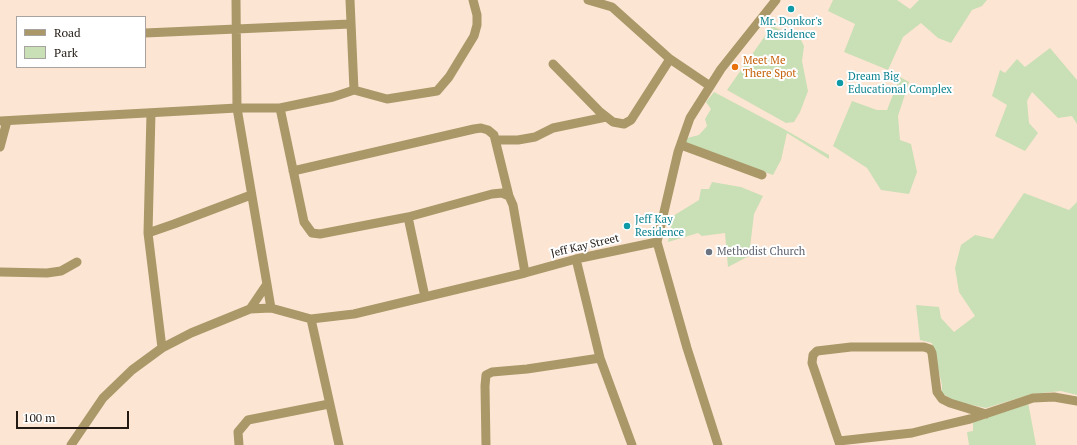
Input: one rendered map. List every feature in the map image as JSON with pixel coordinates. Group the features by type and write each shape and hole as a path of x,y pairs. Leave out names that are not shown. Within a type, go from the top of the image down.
{"street":[{"path":"236,0 235,29 237,108 271,308"},
{"path":"350,0 354,90"},
{"path":"0,147 4,121 237,108 280,108 333,97 354,90 387,99 437,91 449,77 474,36 477,25 473,0"},
{"path":"588,0 612,7 670,59 710,86"},
{"path":"718,445 687,348 657,242 681,145 690,118 721,69 776,0"},
{"path":"146,32 350,24"},
{"path":"553,64 606,117 613,122 624,124 632,120 670,59"},
{"path":"280,108 304,222 312,233 320,234 408,217 492,194 502,193 509,196"},
{"path":"151,113 148,233 162,348"},
{"path":"496,140 518,140 536,136 553,128 606,117"},
{"path":"293,171 474,129 488,130 494,135 496,140 509,196 513,205 525,273"},
{"path":"681,145 762,175"},
{"path":"148,233 252,195"},
{"path":"408,217 425,297"},
{"name":"Jeff Kay Street","path":"250,309 271,308 311,319 354,314 525,273 576,259 657,242"},
{"path":"576,259 600,358 632,445"},
{"path":"0,272 47,273 61,271 77,262"},
{"path":"71,445 103,398 132,370 162,348 191,333 250,309 267,284"},
{"path":"311,319 338,445"},
{"path":"986,414 950,403 942,398 937,392 932,353 930,349 924,347 851,347 817,351 813,355 812,363 840,443 912,432 970,419 986,414 1033,398 1054,397 1077,401"},
{"path":"486,445 486,375 492,372 600,358"},
{"path":"239,445 238,432 248,420 329,404"}],"green space":[{"path":"833,0 897,0 910,9 919,0 987,0 982,6 972,10 951,43 938,38 921,23 903,37 888,70 844,52 855,24 828,11"},
{"path":"772,26 800,38 804,46 802,61 808,91 800,112 794,122 786,123 727,90"},
{"path":"1050,48 1077,80 1077,124 1072,116 1058,118 1032,92 1027,101 1029,123 1038,133 1025,151 995,136 1007,105 992,96 1000,70 1005,73 1017,59 1025,67"},
{"path":"900,77 909,82 898,116 900,140 911,144 917,172 909,194 881,190 867,168 833,146 852,101 877,110 887,110"},
{"path":"714,92 829,155 829,159 787,133 781,160 773,175 685,143 687,138 699,135 707,126 705,119 711,109 706,102"},
{"path":"712,182 741,187 763,196 754,214 749,256 728,267 725,233 702,236 698,233 668,242 673,216 699,200 701,189 709,189"},
{"path":"1024,193 1069,210 1077,202 1077,395 1061,391 1032,394 986,408 954,401 942,393 942,385 932,343 920,340 916,305 939,307 941,318 954,332 975,316 959,292 955,268 961,245 975,235 993,239"},
{"path":"1028,402 1036,445 969,445 967,432 973,431 973,422"}],"place":[{"name":"Mr. Donkor's Residence","path":"791,9"},
{"name":"Meet Me There Spot","path":"735,67"},
{"name":"Dream Big Educational Complex","path":"840,83"},
{"name":"Jeff Kay Residence","path":"627,226"},
{"name":"Methodist Church","path":"709,252"}]}
